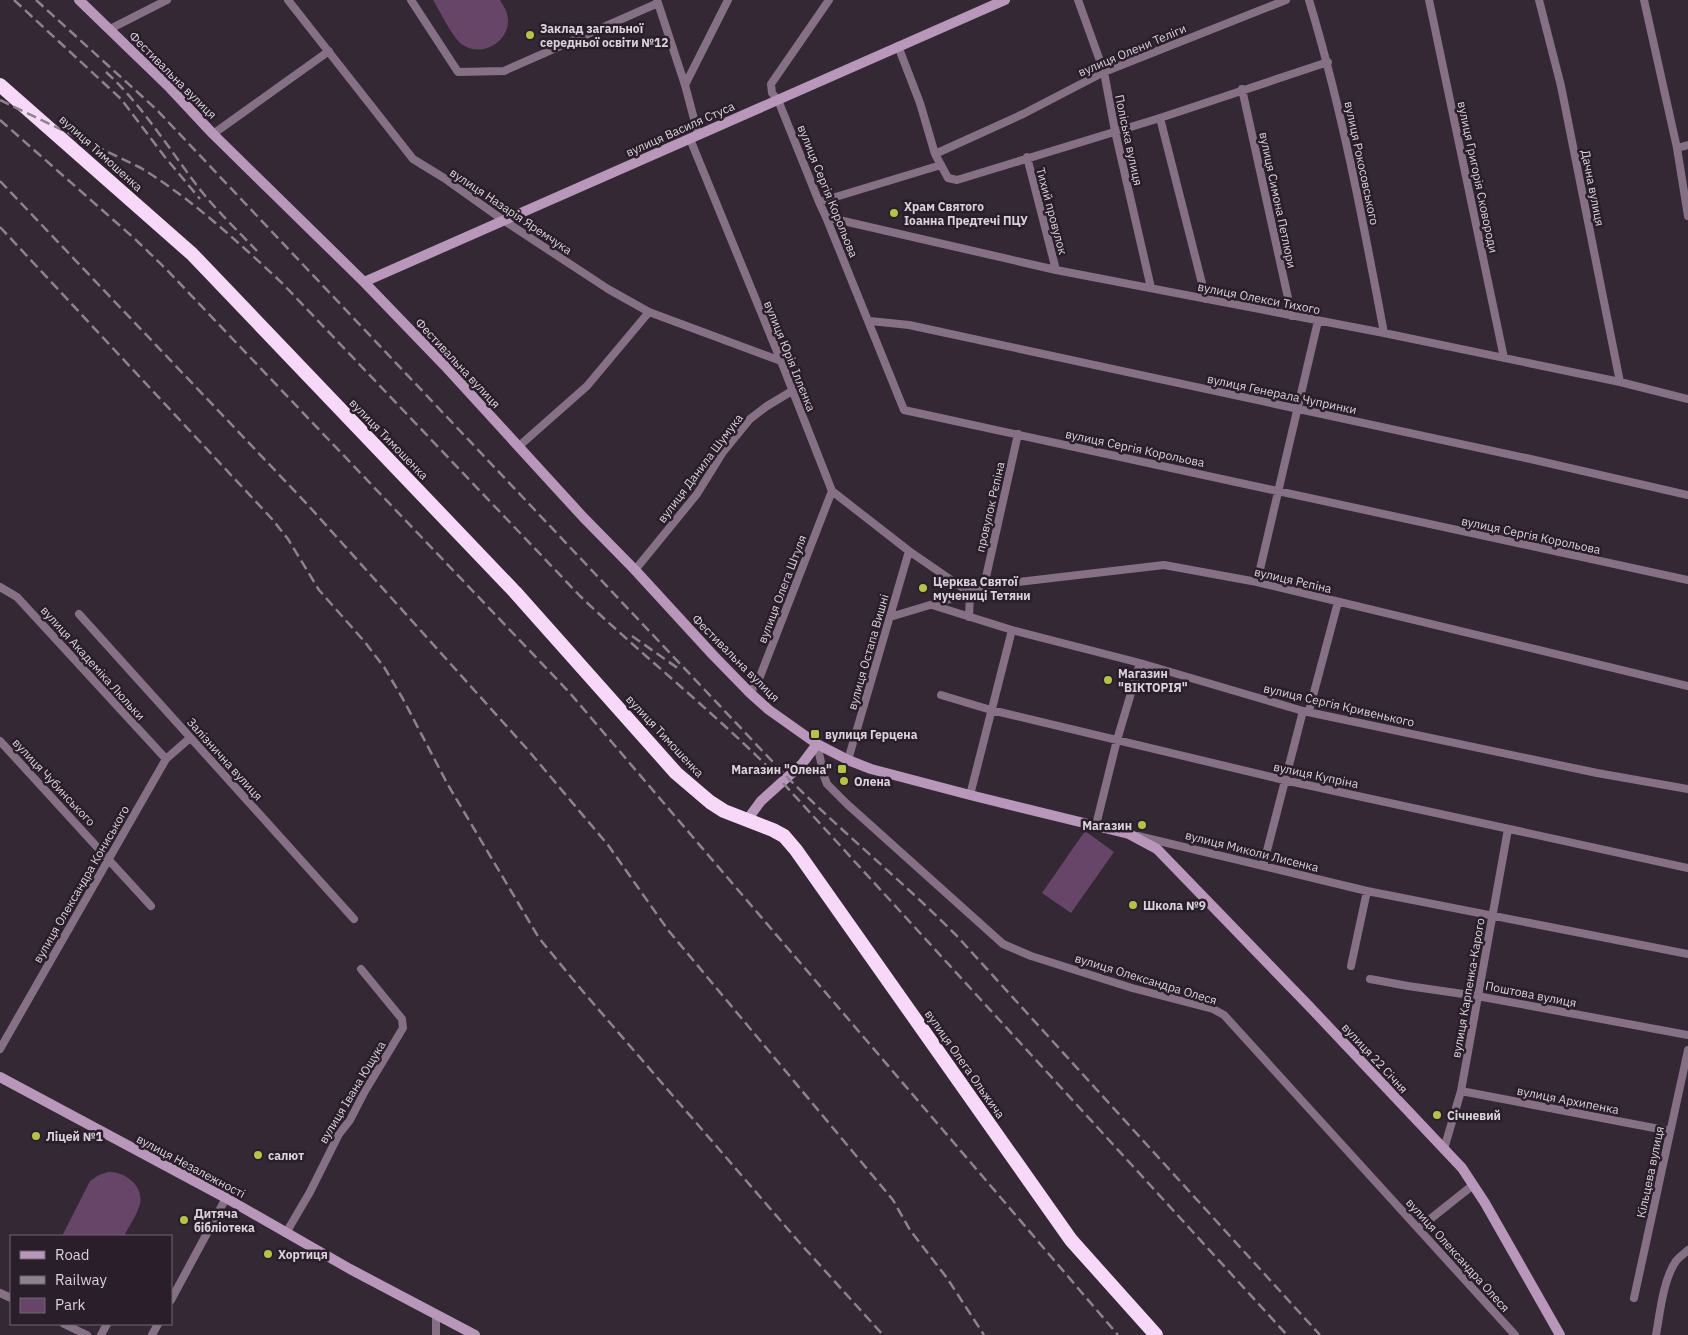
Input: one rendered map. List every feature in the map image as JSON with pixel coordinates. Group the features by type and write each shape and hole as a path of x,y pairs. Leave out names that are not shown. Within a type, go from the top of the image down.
{"highway":[{"name":"вулиця Тимошенка","path":"0,85 192,254 515,592 676,773 710,802 724,811 746,820"},
{"name":"вулиця Олега Ольжича","path":"746,820 784,836 796,850 1071,1240 1156,1335"}],"street":[{"name":"Фестивальна вулиця","path":"79,0 364,282 750,693 777,716 818,744"},
{"path":"110,29 167,0"},
{"name":"вулиця Назарія Яремчука","path":"288,0 413,159 444,178 608,290 649,312 782,362"},
{"path":"411,0 458,72 504,70 658,2"},
{"path":"685,85 728,0"},
{"name":"вулиця Сергія Корольова","path":"829,0 771,84 772,93 778,100 818,202 870,321 904,410 1688,580"},
{"name":"вулиця Василя Стуса","path":"364,282 1005,0"},
{"name":"Поліська вулиця","path":"1078,0 1104,72 1114,131 1151,288"},
{"name":"вулиця Олени Теліги","path":"935,154 1024,114 1104,72 1286,0"},
{"name":"вулиця Рокосовського","path":"1309,0 1328,62 1358,196 1384,333"},
{"name":"вулиця Григорія Сковороди","path":"1429,0 1504,358"},
{"name":"Дачна вулиця","path":"1539,0 1561,86 1620,382"},
{"path":"1644,0 1677,148 1688,216"},
{"name":"вулиця Юрія Іллєнка","path":"658,2 685,85 694,137 832,491"},
{"path":"898,46 920,103 935,154 948,178 957,180 1160,118 1242,89 1328,62"},
{"path":"213,134 329,51"},
{"name":"вулиця Симона Петлюри","path":"1242,89 1292,316"},
{"path":"1160,118 1206,299"},
{"path":"1677,148 1688,145"},
{"name":"Тихий провулок","path":"1027,158 1056,270"},
{"path":"818,202 941,165"},
{"name":"вулиця Олекси Тихого","path":"826,217 1056,270 1384,333 1620,382 1688,399"},
{"path":"518,447 587,386 649,312"},
{"name":"вулиця Генерала Чупринки","path":"870,321 909,325 1526,458 1688,495"},
{"path":"1257,582 1318,321"},
{"name":"вулиця Данила Шумука","path":"635,570 697,494 723,452 750,419 792,391"},
{"name":"провулок Рєпіна","path":"984,586 1018,434"},
{"path":"832,491 909,551 970,593 969,617"},
{"name":"вулиця Олега Штуля","path":"750,693 759,679 832,491"},
{"name":"вулиця Остапа Вишні","path":"848,760 909,551"},
{"name":"вулиця Рєпіна","path":"890,617 970,593 984,586 1164,565 1257,582 1688,686"},
{"name":"вулиця Академіка Люльки","path":"0,587 17,597 166,759"},
{"path":"1263,866 1284,780 1338,602"},
{"name":"вулиця Сергія Кривенького","path":"932,605 1012,630 1140,663 1306,711 1588,771 1688,789"},
{"name":"Залізнична вулиця","path":"79,614 354,919"},
{"path":"970,795 1012,630"},
{"path":"1096,825 1117,740 1140,663"},
{"name":"вулиця Купріна","path":"941,696 991,710 1284,780 1688,868"},
{"name":"вулиця Олександра Кониського","path":"0,1049 166,759 190,738"},
{"name":"вулиця Чубинського","path":"0,741 151,906"},
{"path":"746,820 761,801 802,764 818,744"},
{"name":"вулиця Миколи Лисенка","path":"818,744 848,760 903,778 1129,834 1367,891 1688,954"},
{"name":"вулиця Олександра Олеся","path":"818,744 827,784 860,817 1003,944 1031,956 1132,988 1213,1009 1224,1015 1515,1335"},
{"name":"вулиця Карпенка-Карого","path":"1444,1149 1461,1091 1508,829"},
{"name":"вулиця 22 Січня","path":"1129,834 1157,849 1462,1168 1490,1211 1560,1335"},
{"path":"1351,966 1367,891"},
{"name":"вулиця Івана Ющука","path":"286,1232 310,1192 339,1134 350,1120 403,1028 402,1019 360,969"},
{"name":"Поштова вулиця","path":"1370,979 1477,996 1688,1035"},
{"name":"Кільцева вулиця","path":"1634,1298 1688,1050"},
{"name":"вулиця Незалежності","path":"0,1077 226,1198 350,1269 476,1335"},
{"name":"вулиця Архипенка","path":"1461,1091 1670,1131"},
{"path":"1419,1228 1473,1185"},
{"path":"172,1298 226,1198"},
{"path":"1656,1335 1665,1290 1672,1270 1676,1260 1688,1250"},
{"path":"436,1314 436,1335"},
{"path":"66,1325 87,1335"}],"green space":[{"path":"433,0 500,0 507,14 508,23 506,31 496,44 488,48 471,49 459,42 455,37"},
{"path":"1085,831 1114,852 1071,913 1042,893"},
{"path":"108,1172 120,1174 132,1180 139,1191 139,1208 125,1235 63,1235 90,1181"}],"railway":[{"path":"14,0 121,99 200,199"},
{"path":"36,0 156,109 788,778 956,935 1320,1335"},
{"path":"106,72 133,100 209,200 257,251"},
{"path":"0,100 141,168 179,194 232,237 282,283 580,596 766,765"},
{"path":"0,120 135,239 167,270 569,692 1118,1335"},
{"path":"0,181 307,504 528,750 608,845 668,930 893,1200 910,1230 947,1278 984,1335"},
{"path":"0,227 272,519 288,539 319,590 384,667 448,785 539,938 799,1242 883,1335"},
{"path":"632,636 679,669"},
{"path":"783,783 1287,1335"}],"place":[{"name":"Заклад загальної середньої освіти №12","path":"530,35"},
{"name":"Храм Святого Іоанна Предтечі ПЦУ","path":"894,213"},
{"name":"Церква Святої мучениці Тетяни","path":"923,588"},
{"name":"Магазин \"ВІКТОРІЯ\"","path":"1108,680"},
{"name":"вулиця Герцена","path":"815,734"},
{"name":"Магазин \"Олена\"","path":"842,769"},
{"name":"Олена","path":"844,781"},
{"name":"Магазин","path":"1142,825"},
{"name":"Школа №9","path":"1133,905"},
{"name":"Січневий","path":"1437,1115"},
{"name":"Ліцей №1","path":"36,1136"},
{"name":"салют","path":"258,1155"},
{"name":"Дитяча бібліотека","path":"184,1220"},
{"name":"Хортиця","path":"268,1254"}]}
